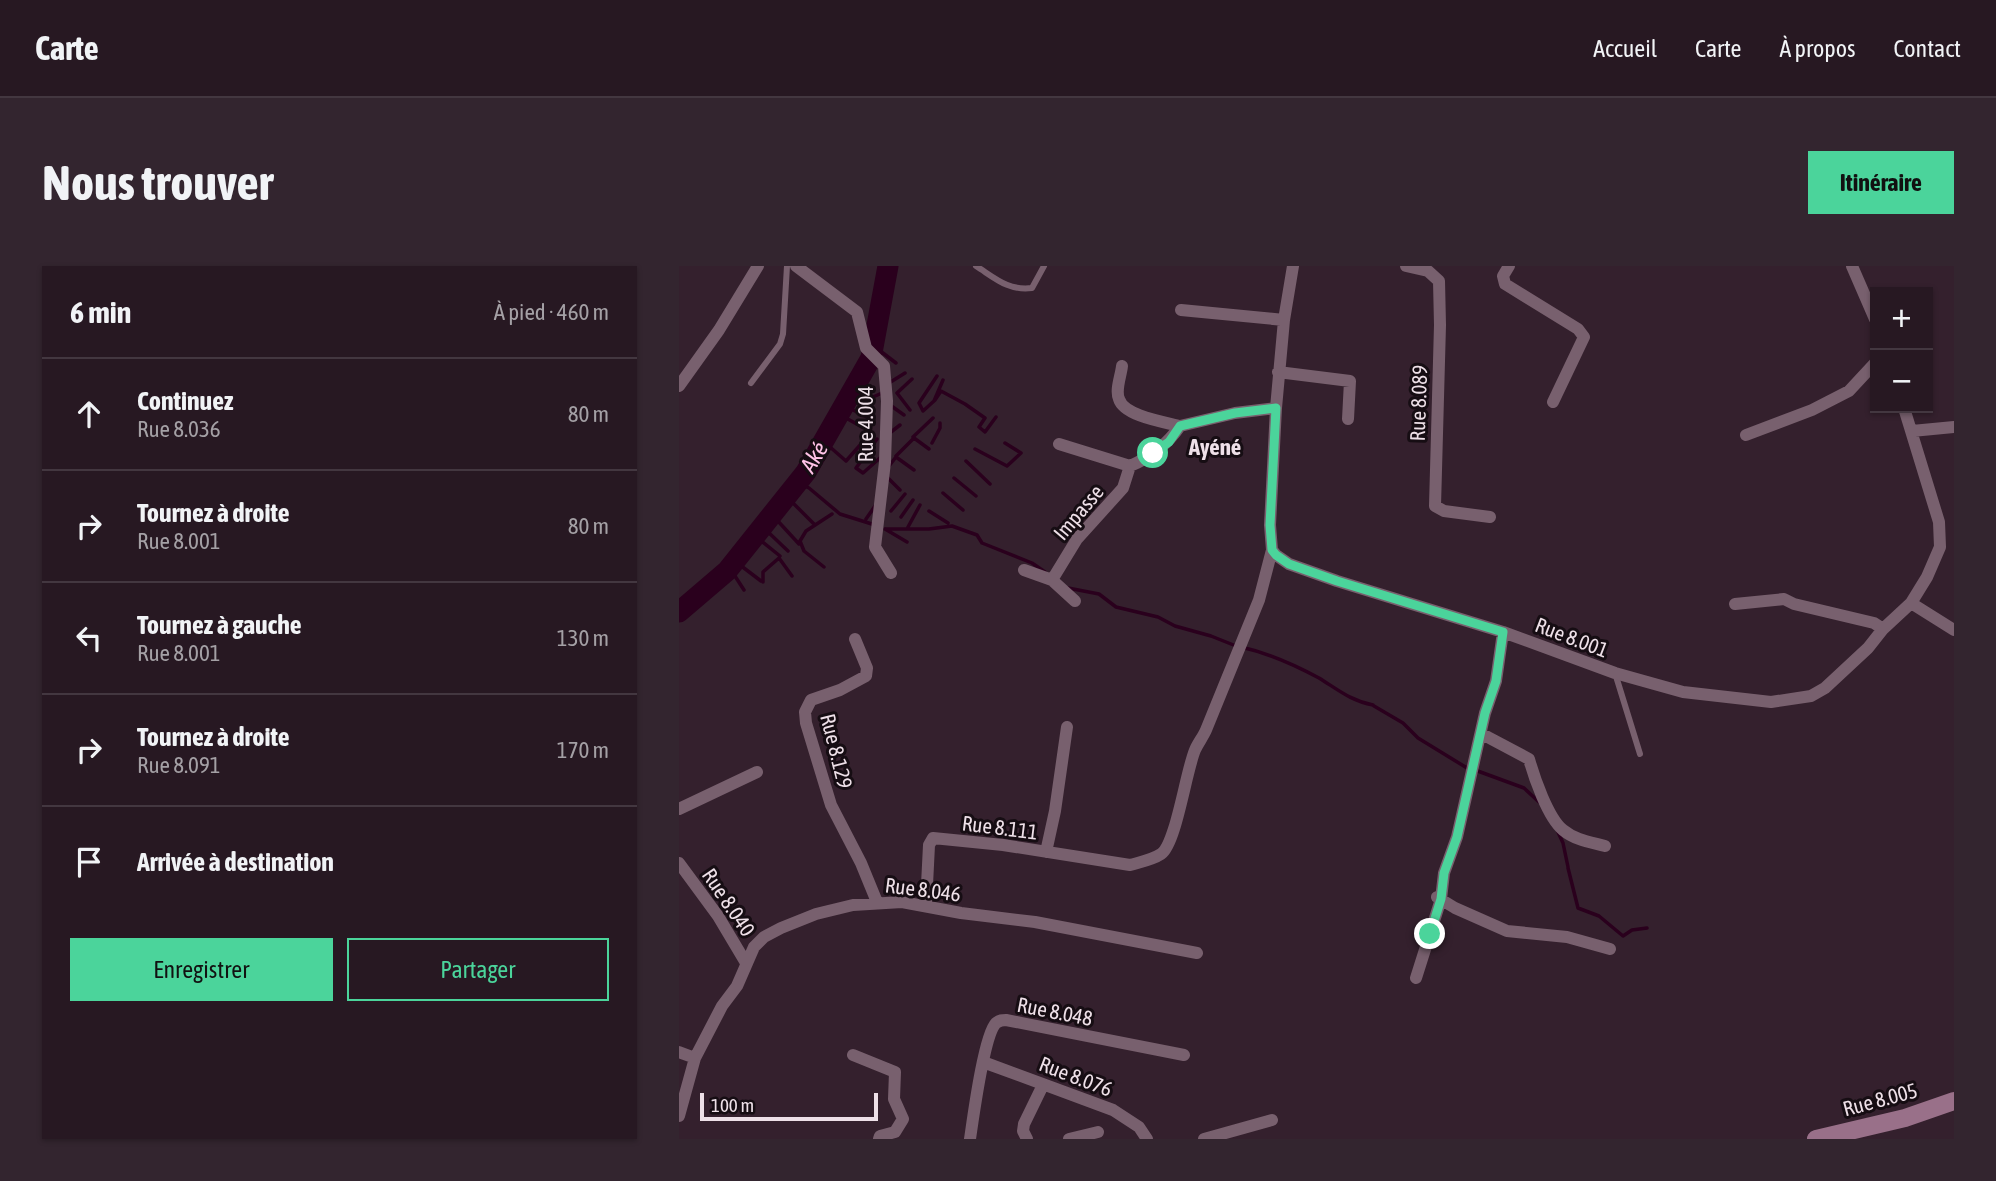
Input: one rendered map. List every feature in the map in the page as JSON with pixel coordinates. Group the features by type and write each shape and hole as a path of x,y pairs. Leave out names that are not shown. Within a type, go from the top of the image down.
{"street":[{"path":"679,386 719,331 758,266"},
{"name":"Rue 4.004","path":"796,266 857,312 866,348 884,366 887,401 885,462 875,547 891,573"},
{"path":"1272,550 1270,525 1278,372 1293,266"},
{"name":"Rue 8.089","path":"1406,266 1428,271 1439,282 1435,506 1444,511 1490,517"},
{"path":"1509,266 1503,276 1505,284 1578,329 1584,337 1553,402"},
{"path":"1852,266 1870,307"},
{"path":"1181,310 1284,320"},
{"path":"1122,366 1118,391 1119,401 1126,409 1180,426 1235,413 1276,408"},
{"path":"1746,435 1812,410 1849,391 1870,368"},
{"path":"1278,372 1350,381 1348,419"},
{"name":"Rue 8.001","path":"1272,550 1289,564 1325,577 1503,632 1615,673 1683,692 1752,702 1796,700 1825,688 1912,603 1940,547 1939,522 1906,413"},
{"path":"1059,444 1130,466 1169,442 1180,426"},
{"path":"1912,431 1954,427"},
{"name":"Impasse","path":"1052,580 1077,539 1123,488 1130,466"},
{"name":"Rue 8.111","path":"926,905 929,845 933,838 1130,865 1162,854 1172,840 1195,749 1206,730 1259,600 1272,550"},
{"path":"1024,570 1052,580 1075,601"},
{"path":"1735,604 1784,599 1794,604 1874,623 1883,629"},
{"path":"1912,603 1954,630"},
{"path":"1416,978 1437,897 1457,837 1485,713 1496,681 1503,632"},
{"name":"Rue 8.129","path":"855,639 867,668 866,676 840,690 811,700 805,712 831,805 877,902"},
{"path":"1046,852 1067,727"},
{"path":"1482,734 1529,759 1537,785 1561,829 1580,840 1605,846"},
{"path":"679,809 757,772"},
{"name":"Rue 8.040","path":"679,863 718,916 746,963"},
{"path":"1437,897 1507,931 1567,937 1610,949"},
{"name":"Rue 8.046","path":"679,1116 695,1058 722,1006 737,986 754,947 764,937 816,914 853,905 902,902 961,913 1035,922 1197,953"},
{"name":"Rue 8.048","path":"969,1139 983,1062 995,1025 1000,1021 1184,1055"},
{"path":"679,1052 695,1058"},
{"path":"853,1055 895,1072 894,1099 903,1119 895,1132 880,1136 879,1139"},
{"name":"Rue 8.076","path":"983,1062 1113,1110 1139,1128 1147,1139"},
{"path":"1027,1139 1023,1131 1024,1124 1043,1085"},
{"name":"Rue 8.005","path":"1816,1139 1905,1118 1954,1101"},
{"path":"1204,1139 1272,1120"},
{"path":"1069,1139 1098,1132"}],"lane":[{"path":"751,383 780,344 787,266"},
{"path":"976,266 1013,289 1032,288 1044,266"},
{"path":"1615,673 1640,754"}],"waterway":[{"name":"Aké","path":"679,612 727,571 806,472 871,358 888,266"},
{"path":"879,350 896,363"},
{"path":"889,383 905,373"},
{"path":"937,376 919,403 923,411 934,401 943,380"},
{"path":"910,410 897,393 912,379"},
{"path":"935,400 941,391 965,404 985,418 979,427 985,432 996,417"},
{"path":"869,406 873,397 882,393"},
{"path":"890,405 904,415"},
{"path":"851,409 869,418"},
{"path":"846,418 862,427"},
{"path":"913,437 933,418"},
{"path":"932,443 940,423"},
{"path":"891,432 900,425"},
{"path":"830,447 846,461 869,435"},
{"path":"896,456 914,438 929,449"},
{"path":"877,439 856,468 863,473 881,457"},
{"path":"975,449 1007,466 1021,453 1005,443"},
{"path":"889,466 896,457 914,470"},
{"path":"966,461 990,484"},
{"path":"886,476 900,490"},
{"path":"954,478 976,496"},
{"path":"800,484 809,488 840,514 875,525"},
{"path":"943,493 963,510"},
{"path":"891,511 905,494"},
{"path":"790,500 815,525"},
{"path":"901,517 913,500"},
{"path":"908,527 920,505"},
{"path":"866,519 875,506"},
{"path":"929,511 948,523"},
{"path":"824,567 804,551 800,541 806,531 832,514"},
{"path":"776,519 799,544"},
{"path":"885,529 952,526 977,535 982,543 1032,563 1045,572"},
{"path":"885,529 907,542"},
{"path":"767,531 788,551"},
{"path":"760,540 780,556"},
{"path":"763,582 763,572 779,558 792,576"},
{"path":"740,565 761,581"},
{"path":"733,573 744,590"},
{"path":"1068,588 1099,594 1116,607 1158,617 1175,626 1236,646"},
{"path":"1241,647 1291,664 1351,698 1373,705"},
{"path":"1374,706 1403,723 1418,738 1467,768"},
{"path":"1475,770 1524,788 1539,802"},
{"path":"1558,832 1568,867"},
{"path":"1568,868 1578,908 1599,916 1623,936 1632,930 1647,928"}],"district":[{"name":"Ayéné","path":"1215,447"}],"route":[{"path":"1153,453 1169,442 1180,426 1204,422 1218,416 1276,408 1270,525 1272,550 1276,555 1289,564 1337,581 1503,632 1496,681 1485,713 1457,837 1444,873 1441,899 1430,934"}]}
